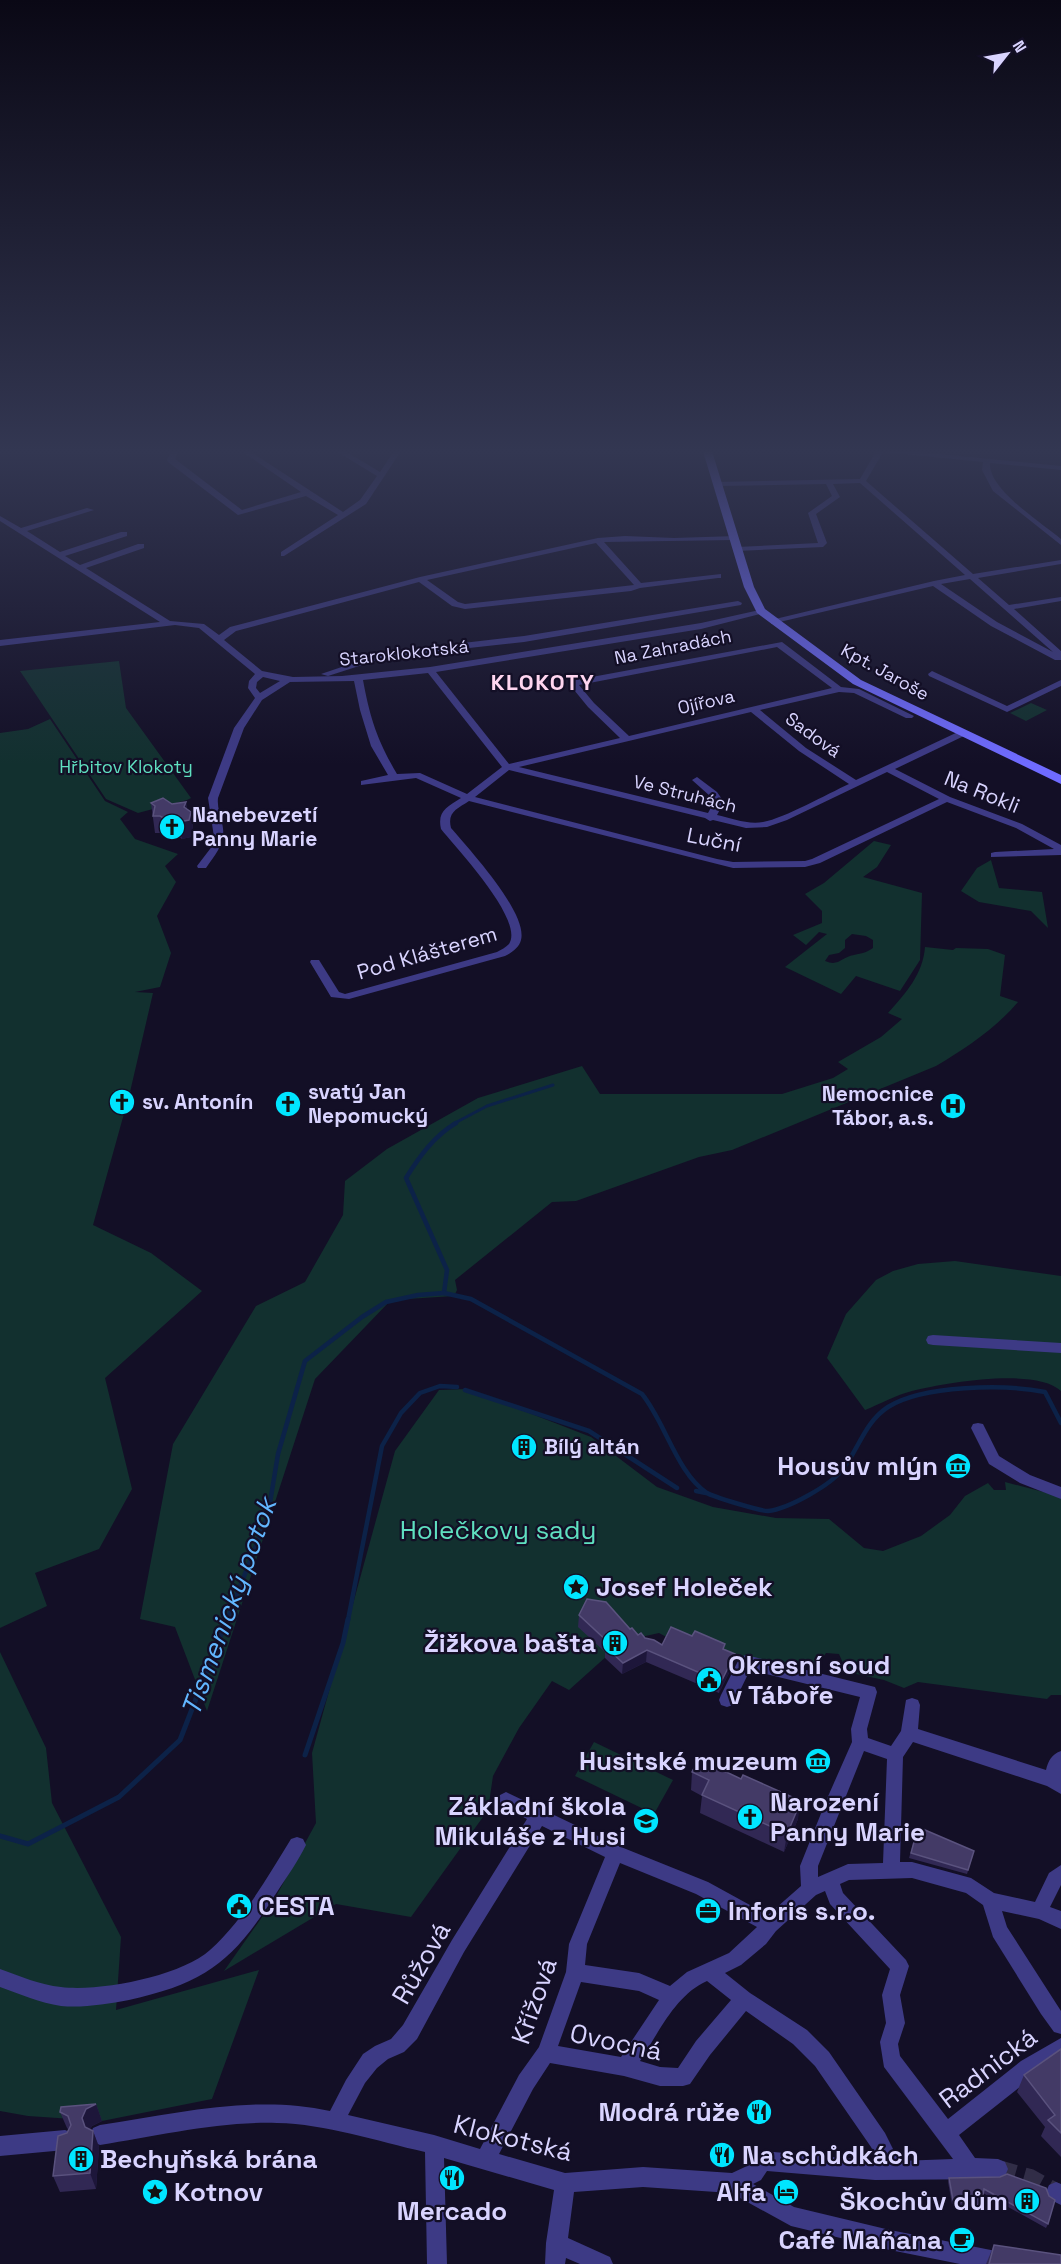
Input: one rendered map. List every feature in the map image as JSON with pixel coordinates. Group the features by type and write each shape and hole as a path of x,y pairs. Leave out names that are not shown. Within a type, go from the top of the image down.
{"street":[{"path":"59,555 63,554"},
{"path":"79,568 119,554"},
{"path":"220,640 224,634 233,629 420,579 536,554"},
{"path":"610,554 639,586"},
{"name":"Kpt. Jaroše","path":"739,554 752,595 761,611 857,682 1061,780"},
{"path":"947,554 1061,657"},
{"path":"59,555 167,623"},
{"path":"774,622 934,583 1061,562"},
{"path":"420,579 455,604 465,607 631,589 718,576"},
{"path":"934,583 987,621 1027,644 1061,657"},
{"path":"1008,608 1061,599"},
{"name":"Staroklokotská","path":"310,680 386,655 492,643 614,625 738,603"},
{"path":"700,611 712,624"},
{"name":"Staroklokotská","path":"261,674 310,680 430,669 712,624 761,611"},
{"path":"0,643 167,623 201,626 261,674 253,681 252,688 259,698"},
{"path":"614,625 625,639"},
{"name":"Staroklokotská","path":"492,643 502,658"},
{"name":"Na Zahradách","path":"626,738 591,705 573,683 779,644 839,689"},
{"path":"430,669 507,767"},
{"path":"932,674 1007,709 1061,683"},
{"path":"358,677 364,710 376,746 394,777"},
{"path":"202,866 215,848 219,836 212,806 213,798 239,728 259,698 289,679"},
{"name":"Ojířova","path":"507,767 839,689 856,691 909,716"},
{"name":"Sadová","path":"753,709 816,761 856,784"},
{"name":"Ve Struhách","path":"507,767 710,818 746,825 764,825 784,818 963,733"},
{"name":"Pod Klášterem","path":"315,962 335,994 345,997 501,954 512,948 516,939 516,927 488,877 446,829 444,820 447,812 507,767"},
{"name":"Na Rokli","path":"888,769 947,799 1019,826 1061,850"},
{"name":"Luční","path":"364,783 417,775 468,798 733,865 805,864 816,861 947,799"},
{"path":"697,780 719,802 710,818"},
{"path":"995,855 1061,850"},
{"path":"933,1340 1061,1348"},
{"path":"978,1428 994,1460 1025,1479 1061,1493"},
{"path":"727,1700 746,1662 869,1692 859,1729 860,1742 809,1866 810,1889"},
{"path":"891,1871 895,1755 909,1733 912,1705"},
{"path":"909,1733 1056,1783 1056,1764 1061,1758"},
{"path":"860,1742 895,1755"},
{"path":"506,1800 615,1853 702,1888 775,1921"},
{"name":"Růžová","path":"335,2122 354,2083 375,2056 402,2044 410,2032 458,1946 539,1815"},
{"path":"0,1978 64,1997 139,1990 187,1974 212,1960 247,1922 297,1845"},
{"name":"Křížová","path":"486,2160 526,2082 546,2053 575,1972 578,1944 615,1853"},
{"path":"625,2067 672,1996 693,1978 735,1959 810,1889 848,1872 874,1869 912,1870 971,1887 990,1900 1039,1911 1061,1920"},
{"path":"1039,1911 1055,1879 1061,1873"},
{"path":"830,1880 836,1898 900,1966 891,1996 898,2023 889,2043 891,2060 969,2166"},
{"path":"990,1900 999,1931 1041,1999 1061,2025"},
{"path":"575,1972 639,1982 672,1996"},
{"path":"710,1972 744,2000 800,2037 822,2059 878,2140 893,2171"},
{"name":"Ovocná","path":"546,2053 625,2067 669,2080 683,2077 703,2048 744,2000"},
{"name":"Radnická","path":"946,2133 1028,2068 1061,2047"},
{"name":"Klokotská","path":"100,2135 232,2115 276,2113 309,2116 434,2145 565,2183 643,2177 733,2183 791,2216 890,2240 1011,2264"},
{"path":"0,2146 65,2140"},
{"path":"434,2145 437,2264"},
{"path":"733,2183 754,2173 762,2161 795,2162 850,2170 893,2171 969,2166 998,2169"},
{"path":"555,2264 565,2183"},
{"path":"556,2243 603,2264"}],"green space":[{"name":"Hřbitov Klokoty","path":"119,661 126,708 191,798 138,813 106,799 20,671"},
{"path":"1031,703 1047,710 1026,721 1010,713"},
{"path":"50,719 105,801 128,812 120,819 135,839 178,854 165,866 176,882 157,916 171,953 160,987 135,992 153,993 130,1092 93,1225 151,1253 202,1291 105,1378 132,1489 99,1549 35,1573 47,1606 0,1628 0,733 28,729"},
{"path":"874,841 891,845 877,867 863,877 922,893 920,960 900,991 856,976 841,994 785,967 827,934 819,932 806,945 793,935 822,923 822,911 805,894 824,883","holes":["852,934 866,936 873,940 873,948 834,963 825,961 829,955 839,953 845,948 845,940"]},
{"path":"991,860 999,888 1042,892 1048,928 1031,911 979,902 961,891 977,868"},
{"path":"925,947 953,950 956,948 988,949 1005,955 1000,996 1018,1002 980,1037 936,1066 732,1150 699,1157 576,1201 552,1202 455,1280 457,1290 454,1296 391,1300 315,1379 207,1711 175,1627 140,1619 173,1444 256,1306 305,1282 343,1215 345,1181 387,1149 478,1098 582,1066 600,1094 782,1094 833,1078 848,1069 838,1062 881,1037 902,1019 888,1013 917,974 924,957"},
{"path":"955,1261 1061,1276 1061,1391 1049,1384 1032,1380 1012,1378 967,1381 912,1391 865,1410 827,1358 846,1314 876,1280 893,1271 918,1264"},
{"name":"Holečkovy sady","path":"467,1389 591,1437 657,1487 713,1507 776,1518 829,1519 864,1548 883,1551 921,1536 950,1515 965,1496 988,1483 994,1490 1006,1490 1005,1482 1055,1495 1061,1499 1061,1695 1051,1695 1047,1699 918,1682 904,1688 884,1680 847,1672 839,1654 826,1653 817,1666 716,1653 677,1642 659,1633 632,1639 608,1655 569,1690 552,1681 519,1728 493,1776 488,1810 411,1917 336,1904 224,1971 274,1900 316,1823 312,1753 395,1451 439,1390"},
{"path":"0,1652 46,1748 52,1803 121,1937 116,2010 259,1970 212,2099 102,2121 28,2116 0,2111"},
{"path":"594,1742 673,1780 654,1814 575,1776"}],"building":[{"path":"163,798 172,804 186,802 184,807 191,812 189,820 169,821 160,816 153,816 155,806 151,803"},
{"path":"587,1599 606,1602 630,1629 662,1645 671,1627 692,1636 695,1631 725,1644 723,1649 735,1654 721,1682 647,1650 623,1663 605,1646 609,1643 579,1615"},
{"path":"699,1759 741,1779 743,1775 801,1801 787,1834 702,1795 709,1780 692,1772"},
{"path":"918,1827 974,1851 968,1870 911,1853"},
{"path":"1061,2049 1061,2133 1048,2120 1055,2115 1024,2075"},
{"path":"96,2104 86,2109 82,2118 85,2127 93,2131 90,2173 53,2176 58,2136 67,2133 71,2125 68,2116 60,2112 61,2107"},
{"name":"Škochův dům","path":"1007,2174 1046,2188 1049,2196 1055,2200 1048,2224 984,2189 981,2206 953,2200 949,2178 1000,2177"},
{"path":"994,2245 1061,2255 1061,2264 989,2264"}],"waterway":[{"path":"453,1124 487,1106 553,1085"},
{"path":"444,1293 447,1270 406,1178 428,1148 456,1123"},
{"name":"Tismenický potok","path":"227,1620 268,1515 278,1454 305,1361 362,1317 386,1302 418,1295 444,1293"},
{"name":"Tismenický potok","path":"444,1293 471,1299 642,1394 658,1418 679,1460 697,1484 711,1495 763,1510 768,1511 786,1506 829,1482 849,1461 868,1428 880,1413 903,1400 922,1394 987,1387 1045,1392 1061,1423"},
{"path":"348,1620 382,1446 401,1413 420,1393 440,1386 457,1387"},
{"path":"465,1390 589,1431 677,1488"},
{"name":"Tismenický potok","path":"696,1491 706,1493"},
{"name":"Tismenický potok","path":"0,1836 28,1844 119,1797 180,1740 227,1619"},
{"path":"305,1755 343,1643 348,1619"}],"tunnel":[{"path":"998,2169 1030,2178 1056,2192"}],"place":[{"name":"Nanebevzetí Panny Marie","path":"172,827"},
{"name":"sv. Antonín","path":"122,1102"},
{"name":"svatý Jan Nepomucký","path":"288,1104"},
{"name":"Nemocnice Tábor, a.s.","path":"953,1106"},
{"name":"Bílý altán","path":"524,1447"},
{"name":"Housův mlýn","path":"958,1466"},
{"name":"Josef Holeček","path":"576,1587"},
{"name":"Žižkova bašta","path":"615,1643"},
{"name":"Okresní soud v Táboře","path":"709,1680"},
{"name":"Husitské muzeum","path":"818,1761"},
{"name":"Narození Panny Marie","path":"750,1817"},
{"name":"Základní škola Mikuláše z Husi","path":"646,1821"},
{"name":"CESTA","path":"239,1906"},
{"name":"Inforis s.r.o.","path":"708,1911"},
{"name":"Modrá růže","path":"759,2112"},
{"name":"Na schůdkách","path":"722,2155"},
{"name":"Bechyňská brána","path":"81,2159"},
{"name":"Mercado","path":"452,2178"},
{"name":"Kotnov","path":"155,2192"},
{"name":"Alfa","path":"786,2192"},
{"name":"Škochův dům","path":"1027,2201"},
{"name":"Café Mañana","path":"962,2240"}],"district":[{"name":"KLOKOTY","path":"543,682"}]}
